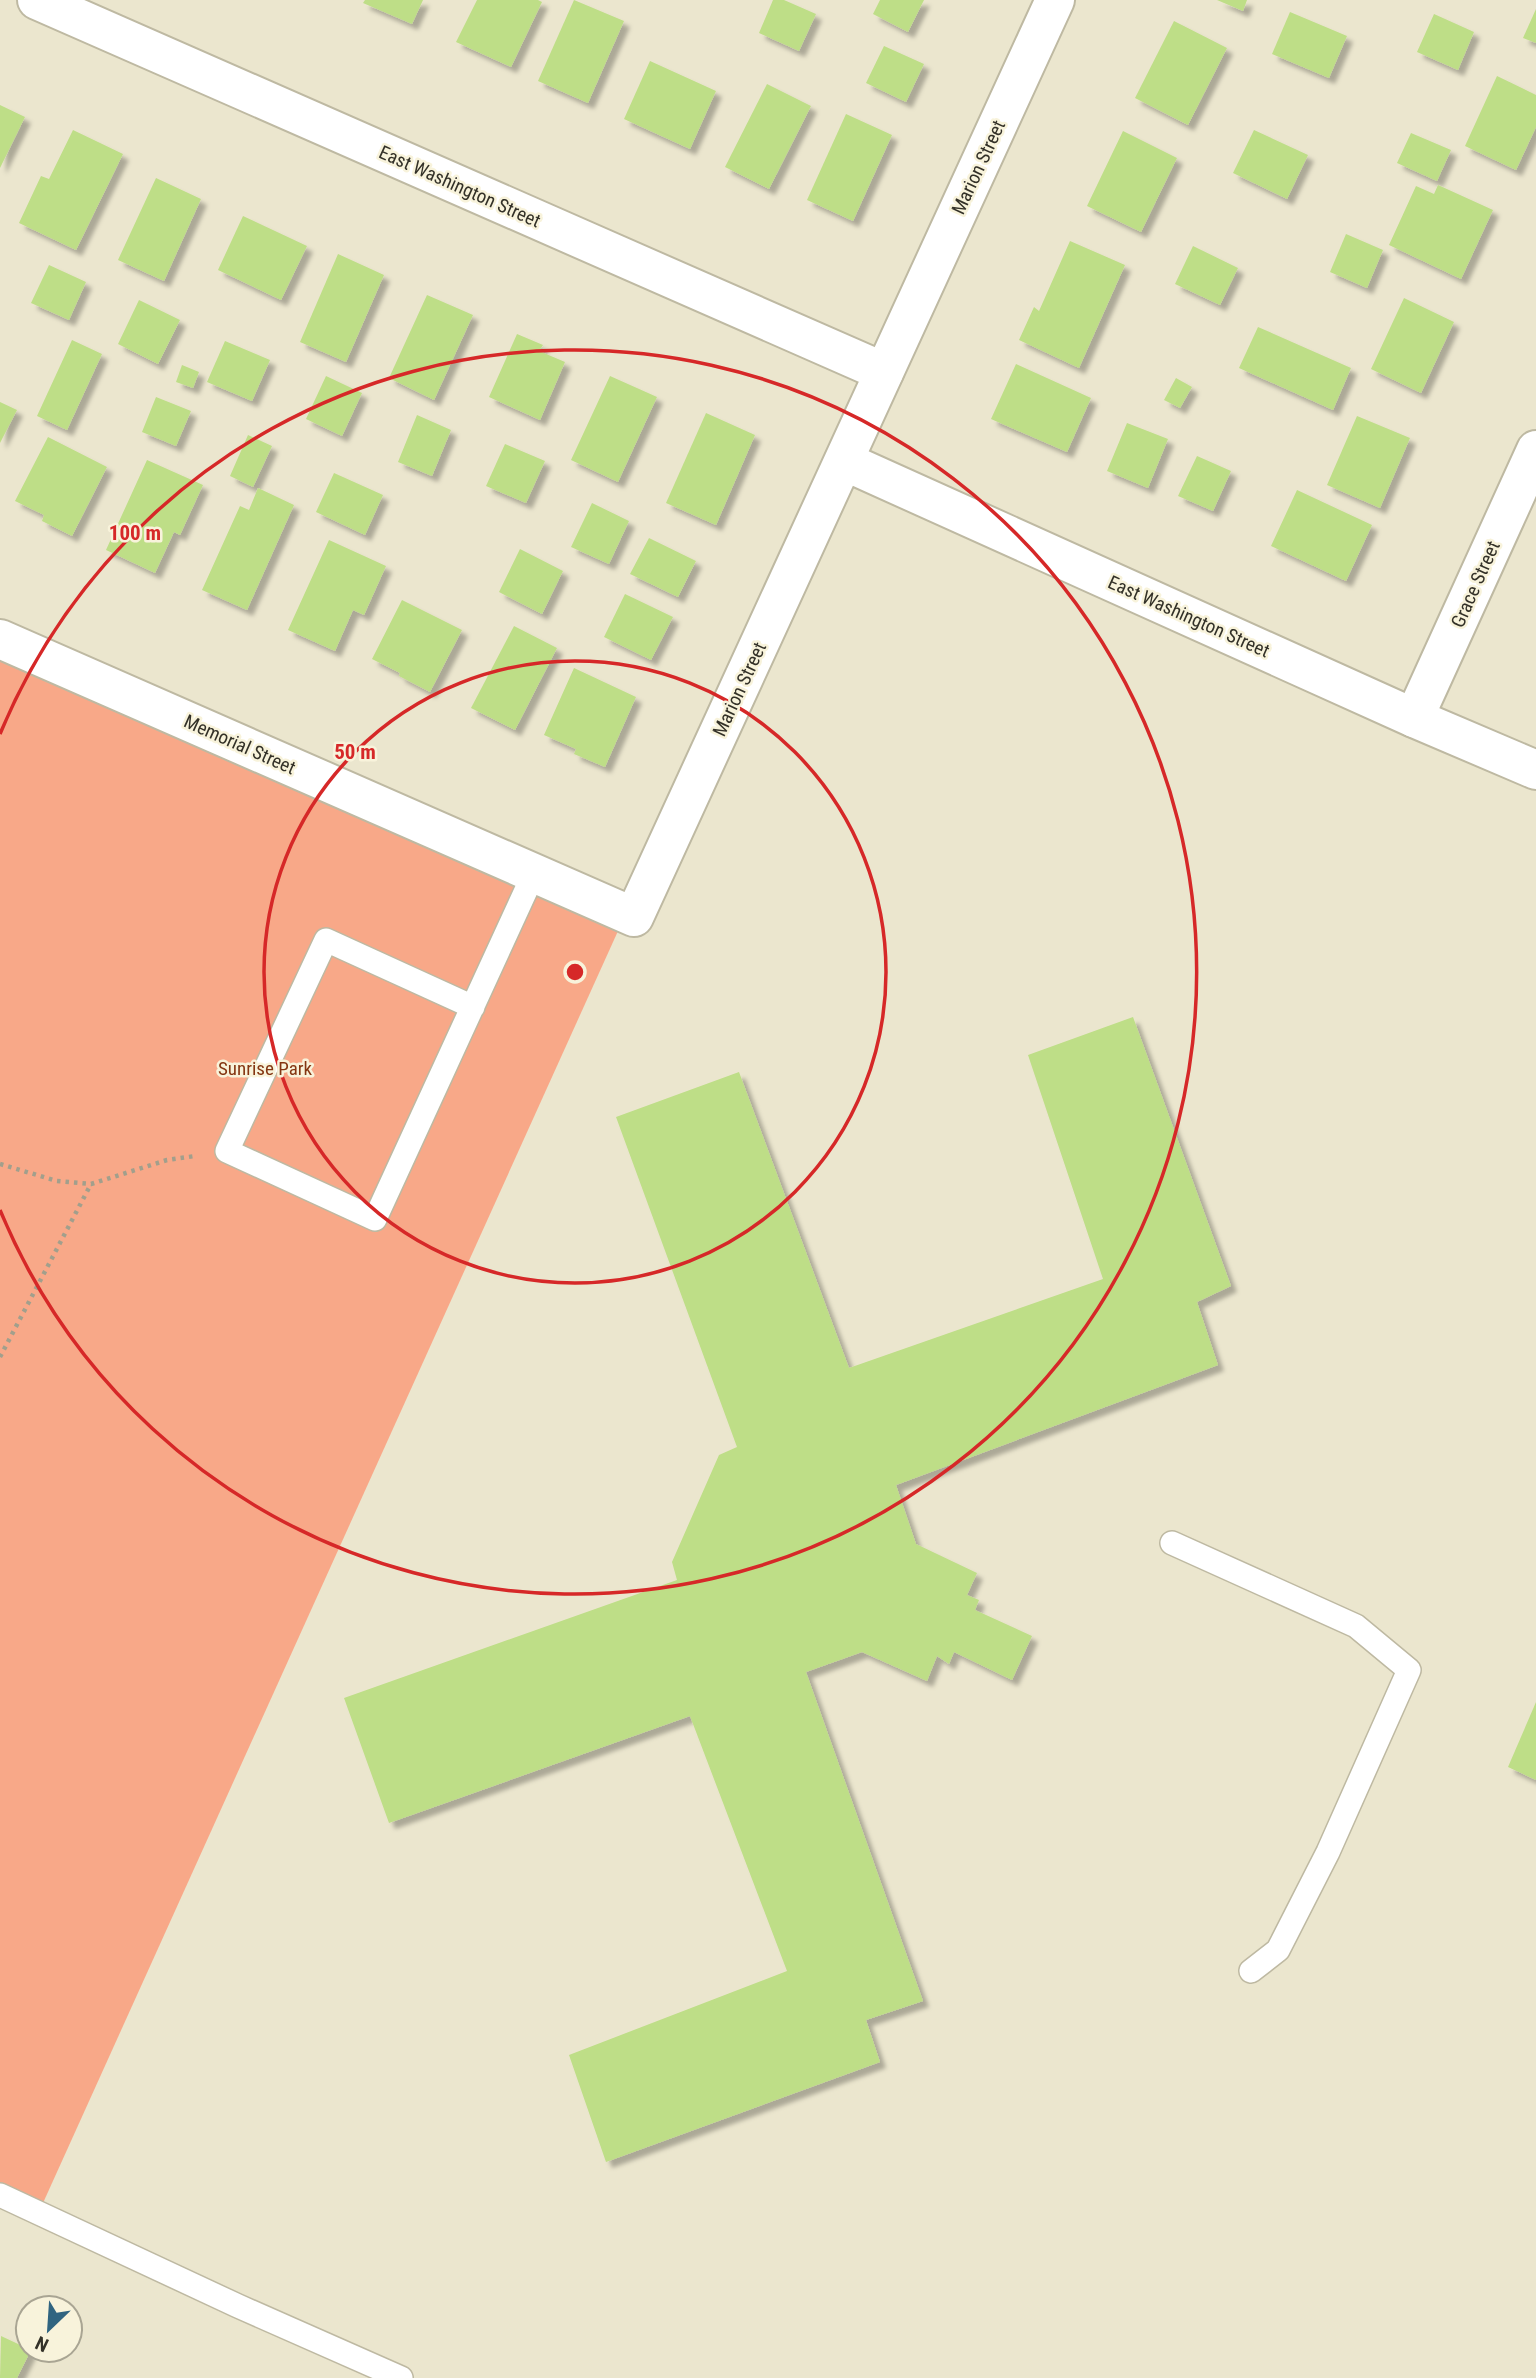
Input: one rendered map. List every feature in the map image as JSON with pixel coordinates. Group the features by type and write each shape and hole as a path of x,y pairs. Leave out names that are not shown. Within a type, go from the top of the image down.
{"street":[{"name":"East Washington Street","path":"37,0 884,372"},
{"name":"Marion Street","path":"634,917 1055,0"},
{"name":"Grace Street","path":"1414,718 1536,450"},
{"name":"East Washington Street","path":"844,461 1414,718 1536,770"},
{"name":"Memorial Street","path":"0,639 634,917"}],"lane":[{"path":"473,1007 326,940 228,1151 375,1219 473,1007 534,873"},
{"path":"1171,1544 1356,1626 1409,1670 1328,1852 1279,1950 1251,1971"},
{"path":"0,2195 238,2306 401,2378"}],"path":[{"path":"0,1164 57,1181 91,1184 167,1160 228,1151"},
{"path":"0,1357 91,1184"}],"green space":[{"name":"Sunrise Park","path":"0,659 618,931 43,2203 0,2184"}],"building":[{"path":"365,0 423,0 412,24 363,3"},
{"path":"477,0 542,2 511,67 456,42"},
{"path":"574,0 624,21 588,103 538,81"},
{"path":"773,0 784,0 816,14 799,51 759,33"},
{"path":"880,0 924,0 908,32 873,14"},
{"path":"1217,0 1247,0 1243,11"},
{"path":"1536,9 1536,43 1523,38"},
{"path":"1290,12 1347,36 1329,78 1272,54"},
{"path":"1434,14 1474,32 1458,70 1417,52"},
{"path":"1174,21 1227,48 1188,125 1135,98"},
{"path":"884,46 924,64 906,102 866,83"},
{"path":"650,61 716,91 690,149 624,119"},
{"path":"1497,76 1536,95 1536,127 1516,170 1465,146"},
{"path":"767,84 811,106 769,189 725,167"},
{"path":"0,105 25,117 0,168"},
{"path":"846,114 892,135 853,221 807,200"},
{"path":"73,130 123,154 76,250 19,223 41,176 49,179"},
{"path":"1254,130 1308,155 1287,199 1233,173"},
{"path":"1123,131 1177,158 1141,232 1087,206"},
{"path":"1411,133 1451,150 1437,181 1397,163"},
{"path":"156,178 201,199 164,281 118,260"},
{"path":"1438,185 1493,210 1461,279 1389,245 1416,186 1434,194"},
{"path":"243,216 307,246 281,300 218,270"},
{"path":"1346,234 1383,250 1367,288 1330,272"},
{"path":"1070,241 1125,265 1079,368 1019,340 1034,307 1039,311"},
{"path":"1193,246 1238,268 1220,305 1175,284"},
{"path":"338,254 384,275 346,362 300,342"},
{"path":"49,265 86,282 69,320 31,303"},
{"path":"427,295 473,315 434,400 389,378"},
{"path":"1404,298 1454,322 1421,393 1371,369"},
{"path":"139,300 180,320 158,364 118,344"},
{"path":"1258,327 1351,368 1333,410 1239,368"},
{"path":"517,334 543,345 539,351 565,362 540,420 489,397"},
{"path":"72,340 102,354 67,430 37,416"},
{"path":"225,341 270,360 252,401 207,382"},
{"path":"1016,364 1091,398 1067,452 991,419"},
{"path":"182,365 199,372 193,388 176,382"},
{"path":"326,376 362,393 342,436 306,419"},
{"path":"610,376 657,397 618,482 571,460"},
{"path":"1176,378 1192,387 1180,408 1164,400"},
{"path":"156,397 191,411 176,446 142,432"},
{"path":"0,402 17,410 0,443"},
{"path":"706,413 755,435 716,525 666,503"},
{"path":"417,415 451,430 432,476 398,462"},
{"path":"1357,416 1410,438 1380,508 1327,485"},
{"path":"1127,423 1168,439 1148,488 1107,471"},
{"path":"248,435 272,446 253,487 230,476"},
{"path":"48,437 107,467 72,536 42,521 44,515 15,501"},
{"path":"505,444 545,461 526,503 486,486"},
{"path":"1197,456 1231,471 1213,511 1178,496"},
{"path":"147,460 203,485 180,535 174,532 155,573 106,550"},
{"path":"334,473 383,495 365,535 316,512"},
{"path":"258,488 294,505 247,610 202,590 240,506 249,510"},
{"path":"1297,490 1372,525 1346,581 1271,546"},
{"path":"592,503 629,521 609,564 571,547"},
{"path":"649,538 696,561 678,597 630,574"},
{"path":"329,540 386,566 364,615 353,610 335,651 288,630"},
{"path":"520,549 563,571 542,614 499,592"},
{"path":"625,594 673,617 651,660 604,637"},
{"path":"402,600 462,630 430,692 372,659"},
{"path":"514,626 557,648 515,730 471,708"},
{"path":"574,668 636,697 605,767 574,754 576,749 544,735"},
{"path":"1133,1017 1231,1286 1197,1302 1218,1365 896,1485 916,1544 977,1573 967,1595 979,1600 975,1610 1032,1636 1012,1680 954,1652 949,1664 937,1656 927,1681 862,1652 806,1672 923,2001 866,2020 880,2062 606,2162 569,2055 787,1971 690,1716 389,1823 344,1698 677,1580 672,1562 719,1455 737,1447 616,1117 739,1072 849,1368 1103,1279 1028,1055"},
{"path":"1536,1702 1536,1780 1508,1767"},
{"path":"1,2336 14,2342 14,2364 24,2364 17,2378 0,2378"}]}
